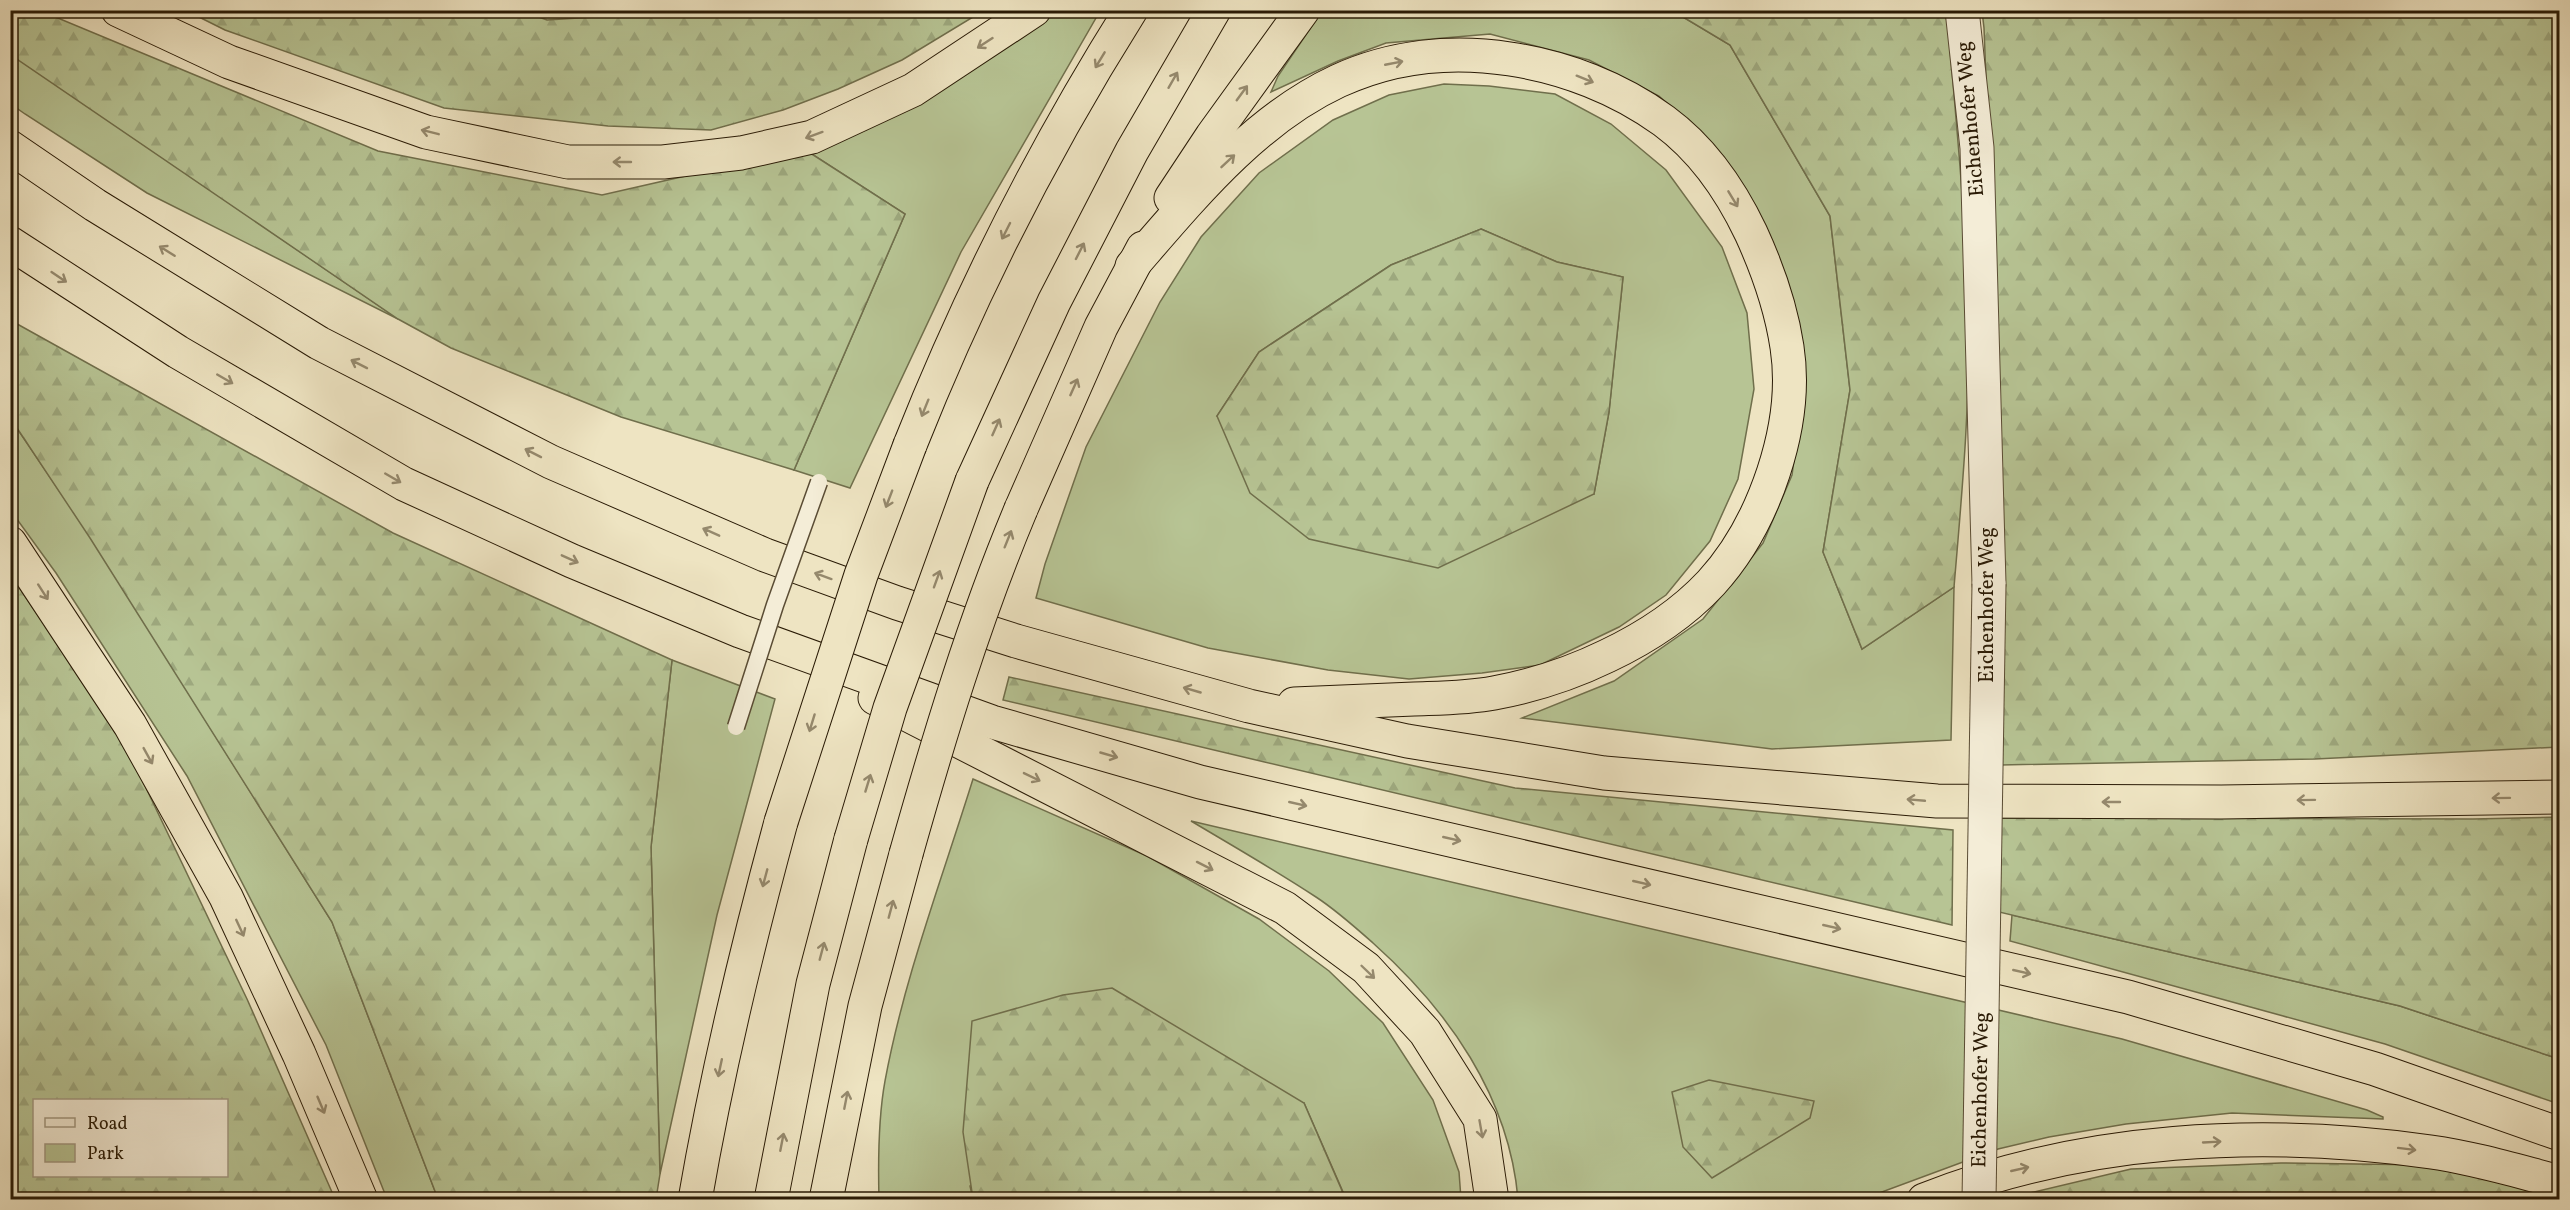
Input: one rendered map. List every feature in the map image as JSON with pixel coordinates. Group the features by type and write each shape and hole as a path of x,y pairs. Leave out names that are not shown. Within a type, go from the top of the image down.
{"highway":[{"path":"118,10 229,62 426,132 568,162 663,162 741,153 812,137 913,90 1034,10"},
{"path":"695,1200 733,1008 751,932 781,822 861,575 942,368 994,256 1082,91 1131,10"},
{"path":"771,1200 813,984 851,839 890,708 972,481 1054,302 1132,151 1214,10"},
{"path":"826,1199 865,1006 906,854 961,667 994,573 1101,327 1132,266 1181,181 1303,10"},
{"path":"1132,266 1201,187 1290,109 1338,81 1380,66 1438,54 1484,55 1534,62 1584,77 1629,99 1665,122 1697,151 1722,181 1744,218 1773,284 1788,350 1789,382 1776,469 1759,509 1738,549 1711,583 1685,607 1644,636 1606,657 1568,673 1492,694 1454,698 1249,706"},
{"path":"10,147 95,205 319,343 551,462 765,555 897,603 1016,641 1249,706 1407,741 1604,773 1937,801 2221,802 2559,797"},
{"path":"10,243 178,352 404,484 573,561 758,638 992,722 1200,782 2128,997 2375,1069 2559,1134"},
{"path":"10,543 130,725 226,897 299,1054 361,1200"},
{"path":"758,638 1285,908 1366,968 1425,1032 1480,1119 1492,1200"},
{"path":"1924,1200 1953,1188 2018,1169 2112,1150 2231,1140 2342,1142 2433,1152 2559,1182"}],"street":[{"name":"Eichenhofer Weg","path":"1962,10 1977,148 1989,584 1979,1200"}],"lane":[{"path":"736,727 775,605 819,482"}],"green space":[{"path":"705,10 983,11 902,60 838,89 783,110 711,130 608,126 444,108 225,30 187,11 522,11 547,20"},
{"path":"11,11 41,11 378,151 602,195 804,149 905,214 794,470 621,417 451,348 398,319 11,55"},
{"path":"509,11 713,11 540,24"},
{"path":"1054,11 1100,11 961,252 850,488 794,470 905,214 804,149 1019,39"},
{"path":"1322,11 1673,11 1730,45 1830,216 1850,390 1823,552 1862,649 1954,587 1951,740 1772,749 1522,718 1614,681 1703,619 1763,543 1792,475 1802,400 1713,145 1659,96 1589,60 1490,34 1386,43 1338,61 1271,92 1278,76"},
{"path":"1673,11 1945,11 1962,200 1969,339 1965,446 1954,587 1862,649 1823,552 1850,390 1830,216 1730,45"},
{"path":"1982,11 2559,11 2559,747 2315,759 2001,765 2000,435"},
{"path":"11,53 398,319 147,193 25,114 11,104"},
{"path":"1444,84 1489,86 1555,94 1611,124 1666,170 1722,247 1747,313 1754,389 1738,479 1710,541 1666,595 1619,627 1540,665 1482,673 1409,679 1328,670 1208,648 1036,598 1045,564 1086,447 1160,302 1201,237 1259,173 1333,120 1389,95","holes":["1481,229 1557,262 1623,277 1609,412 1594,494 1217,416 1259,352 1391,265"]},
{"path":"1481,229 1557,262 1623,277 1609,412 1594,494 1438,568 1309,539 1250,493 1217,416 1259,352 1391,265"},
{"path":"10,320 393,533 672,660 651,847 660,1174 656,1199 438,1199 332,922 90,538 11,419"},
{"path":"10,418 92,539 332,922 438,1199 387,1199 326,1045 187,776 56,573 11,511"},
{"path":"10,574 124,742 247,999 335,1199 11,1199"},
{"path":"672,660 775,699 717,915 660,1174 651,847"},
{"path":"1009,677 1515,788 1953,830 1952,925 1003,700"},
{"path":"973,779 1147,856 1259,919 1329,971 1383,1023 1433,1100 1459,1172 1461,1199 1343,1199 1343,1192 1304,1103 970,1186 973,1199 879,1200 881,1110 893,1043 924,929"},
{"path":"2559,817 2559,1059 2400,1006 1999,912 2001,818 2473,819"},
{"path":"1191,821 2122,1039 2367,1110 2383,1119 2232,1113 2126,1124 2049,1137 1998,1149 1863,1199 1518,1199 1512,1161 1502,1125 1488,1090 1449,1026 1426,997 1373,943 1331,907"},
{"path":"2012,915 2400,1006 2559,1059 2559,1104 2385,1044 2010,941"},
{"path":"1112,988 1304,1103 1343,1193 1343,1199 973,1199 963,1132 972,1021 1063,995"},
{"path":"1709,1080 1814,1101 1810,1118 1712,1178 1683,1147 1672,1092"},
{"path":"2281,1163 2428,1165 2550,1195 2559,1200 2000,1200 2131,1169"}]}
